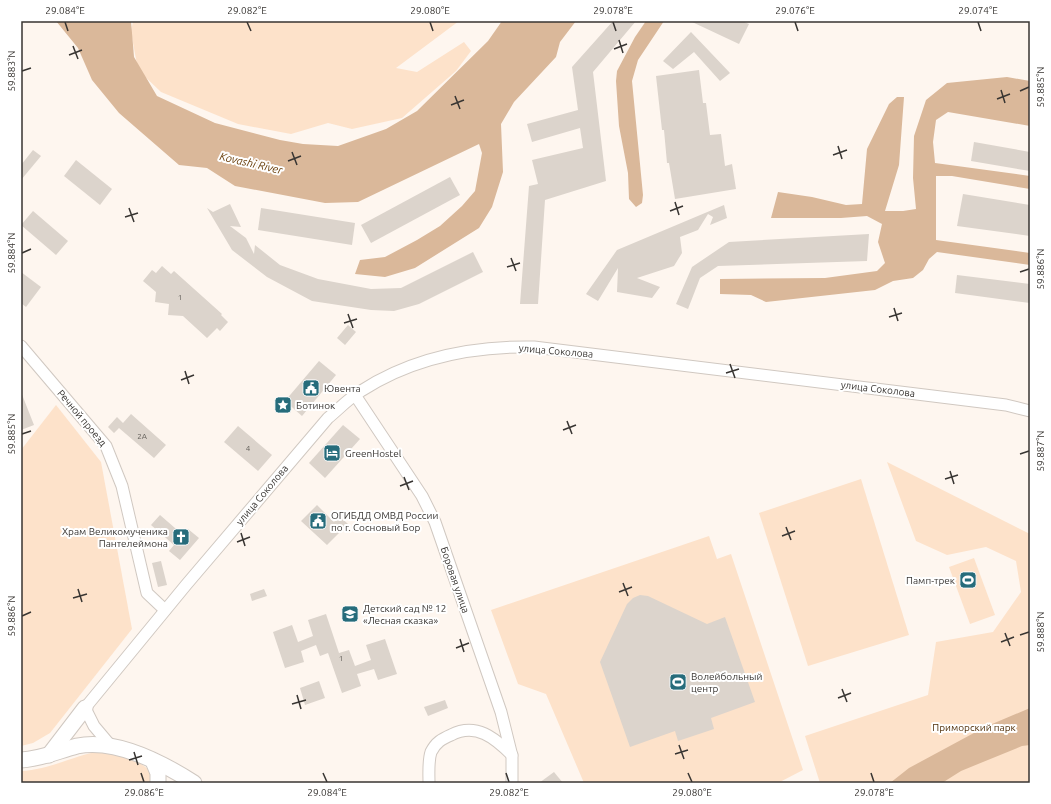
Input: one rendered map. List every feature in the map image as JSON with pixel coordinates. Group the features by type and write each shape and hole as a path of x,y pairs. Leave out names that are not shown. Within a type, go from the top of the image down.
{"main road":[{"path":"49,755 85,708"},
{"path":"21,760 34,759 78,746 97,744 110,745 153,761 194,783"},
{"path":"153,761 158,773 158,783"}],"street":[{"name":"Речной проезд","path":"21,346 106,446 122,486 147,593 165,610"},
{"name":"улица Соколова","path":"85,708 165,610 328,418 355,395 386,376 432,359 468,351 509,347 534,347 1006,405 1030,411"},
{"name":"Боровая улица","path":"355,395 422,496 436,522 501,712 512,756 512,783"},
{"path":"85,708 94,726 110,745"},
{"path":"428,783 430,754 438,741 460,730 481,731 495,739 512,756"}],"green space":[{"path":"133,21 459,21 396,68 417,72 464,42 471,51 456,71 402,118 352,129 328,123 291,134 238,124 161,92 138,70 131,32"},
{"path":"56,405 101,462 132,629 50,733 33,743 21,746 21,450"},
{"name":"Приморский парк","path":"887,462 1030,534 1030,783 820,783 805,736 928,695 936,642 993,632 1021,592 1016,561 986,547 947,555 916,541"},
{"path":"861,479 909,635 808,666 759,513"},
{"path":"709,536 717,559 731,554 803,770 778,783 584,783 546,694 518,684 491,610"},
{"name":"Памп-трек","path":"974,558 995,615 970,624 949,567"},
{"path":"102,751 122,756 141,764 151,772 150,783 21,783 21,771 42,768"}],"water":[{"name":"Kovashi River","path":"56,21 131,21 134,57 157,96 215,123 280,140 303,144 338,146 386,129 417,111 488,41 502,21 576,21 560,42 556,57 514,102 501,124 503,172 492,207 479,228 415,268 385,277 355,274 360,260 385,257 440,226 462,206 475,191 482,153 479,144 358,202 325,203 235,186 207,168 179,165 119,113 92,80 78,48"},
{"path":"646,21 664,21 638,60 632,81 643,195 642,203 636,207 629,199 628,173 619,126 616,81 617,71 635,37"},
{"path":"1007,77 1030,81 1030,126 948,112 936,120 933,142 935,163 1030,176 1030,189 952,176 936,176 936,240 1030,253 1030,265 937,252 929,259 923,270 913,278 893,281 875,290 766,302 751,295 720,294 720,279 825,278 877,271 885,263 878,242 882,224 867,216 841,218 771,218 778,192 812,197 846,205 862,204 867,149 889,104 897,97 904,97 899,165 885,211 916,209 913,178 914,136 926,100 947,83"},
{"path":"1030,708 1030,745 1022,746 961,771 942,783 890,783 909,768 985,727"}],"building":[{"path":"613,21 636,21 593,72 606,181 545,200 538,304 520,304 529,186 538,184 532,160 583,148 580,128 532,142 527,124 578,110 572,67"},
{"path":"690,21 742,21 749,24 739,44"},
{"path":"691,32 730,73 720,81 694,52 673,69 663,61"},
{"path":"699,70 703,103 706,103 710,135 721,134 725,166 732,164 736,189 675,199 669,163 667,163 656,76"},
{"path":"974,142 1030,152 1030,171 971,161"},
{"path":"33,150 41,156 21,180 21,165"},
{"path":"76,160 112,189 100,205 64,176"},
{"path":"450,177 460,195 371,243 361,225"},
{"path":"963,194 1030,205 1030,236 957,226"},
{"path":"230,204 241,227 230,226 246,238 254,254 255,245 280,265 318,279 371,289 401,288 473,252 483,272 419,304 394,311 371,310 312,301 267,277 232,250 207,208 213,212"},
{"path":"724,205 727,218 710,225 713,217 708,214 698,230 680,237 682,253 674,266 637,278 660,287 652,298 617,292 618,268 598,301 586,294 617,250"},
{"path":"261,208 355,223 352,245 258,230"},
{"path":"33,211 68,241 56,255 21,225"},
{"path":"869,234 867,261 718,266 700,278 688,309 676,304 692,267 729,242"},
{"path":"162,266 171,274 174,271 222,314 221,315 228,322 220,331 217,328 207,338 183,316 168,315 169,304 155,302 156,292 143,281 152,270 156,273"},
{"path":"21,272 41,287 26,307 21,303"},
{"path":"957,275 1030,284 1030,303 955,293"},
{"path":"348,325 356,332 345,345 337,338"},
{"name":"Ювента","path":"319,361 336,375 302,416 285,401"},
{"path":"21,392 34,425 21,430"},
{"path":"131,414 166,445 154,458 119,428 114,433 108,427 117,417 123,423"},
{"name":"GreenHostel","path":"343,425 360,439 325,478 309,463"},
{"path":"238,426 272,455 258,471 224,442"},
{"path":"317,505 334,522 339,516 348,524 327,545 301,521"},
{"name":"Храм Великомученика Пантелеймона","path":"160,515 183,535 188,529 199,538 180,560 169,551 174,545 151,525"},
{"path":"161,561 167,585 158,587 152,563"},
{"path":"264,589 267,596 252,601 250,594"},
{"name":"Волейбольный центр","path":"640,595 648,596 707,624 725,617 755,702 711,718 714,729 678,741 675,731 630,747 600,662 627,604 633,598"},
{"path":"326,614 339,653 349,650 355,666 371,660 366,645 385,639 397,674 378,680 374,669 357,674 361,686 342,693 328,653 320,656 316,645 301,651 304,662 285,668 273,632 292,625 298,642 313,636 308,620"},
{"path":"319,681 325,698 305,705 300,688"},
{"path":"445,700 448,708 428,716 424,707"},
{"path":"554,772 563,783 539,783"}],"place":[{"name":"Ювента","path":"311,388"},
{"name":"Ботинок","path":"283,405"},
{"name":"GreenHostel","path":"332,453"},
{"name":"ОГИБДД ОМВД России по г. Сосновый Бор","path":"318,521"},
{"name":"Храм Великомученика Пантелеймона","path":"181,537"},
{"name":"Памп-трек","path":"968,580"},
{"name":"Детский сад № 12 «Лесная сказка»","path":"350,614"},
{"name":"Волейбольный центр","path":"678,682"}]}
